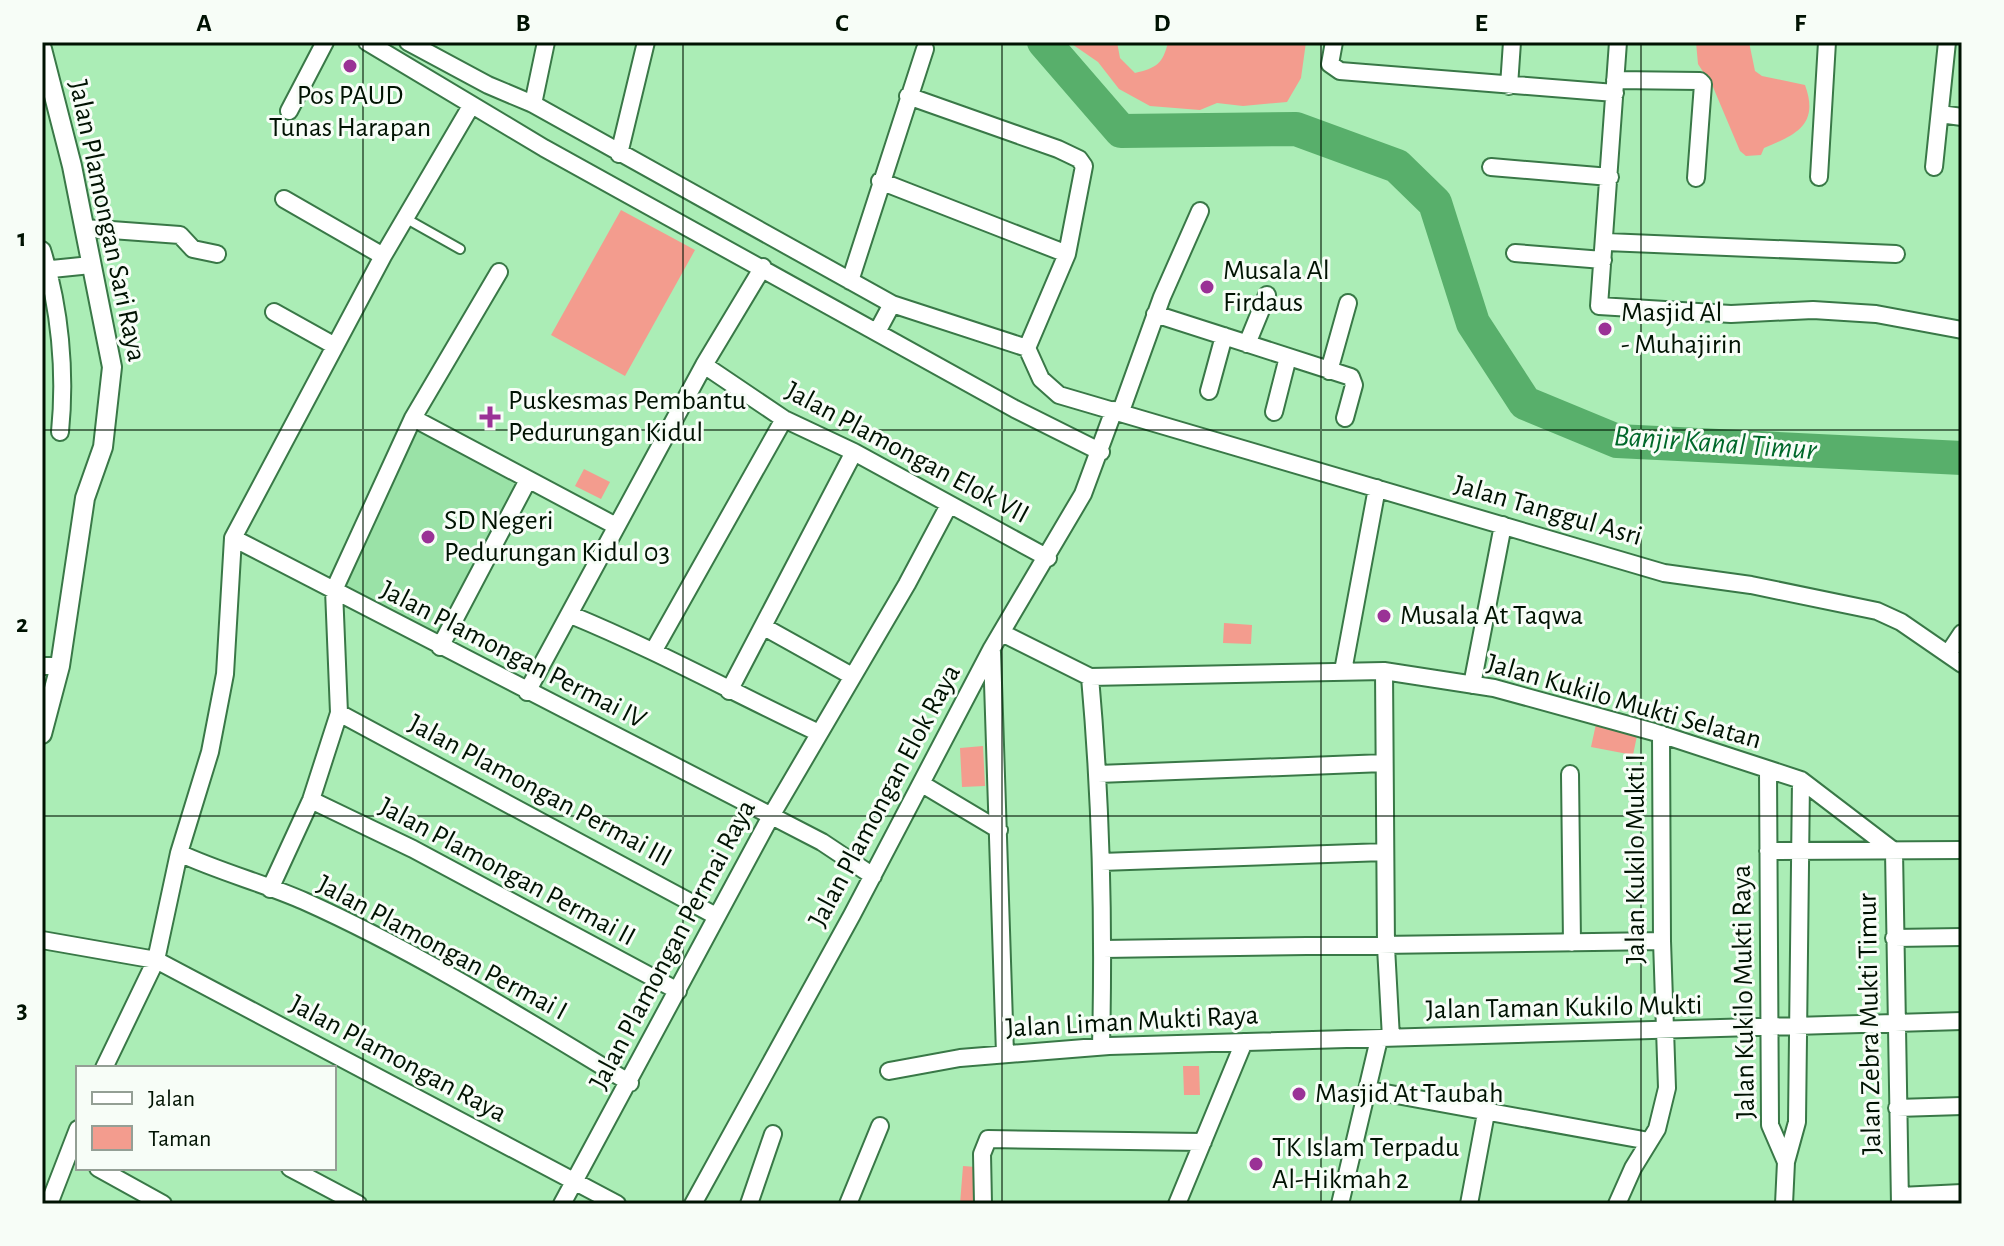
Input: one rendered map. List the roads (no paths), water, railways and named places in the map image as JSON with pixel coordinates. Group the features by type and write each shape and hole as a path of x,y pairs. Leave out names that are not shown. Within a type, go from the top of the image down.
{"street":[{"path":"289,111 325,42"},
{"path":"367,42 544,148 1101,452"},
{"path":"408,42 488,85 533,104 892,304 1027,348 1067,254 1085,174 1079,159 908,96"},
{"path":"533,104 546,42"},
{"path":"619,154 646,42"},
{"path":"1334,42 1330,64 1333,69 1509,86 1615,87 1695,78 1703,84 1696,178"},
{"path":"1509,86 1512,42"},
{"path":"1618,42 1606,242 1596,303 1601,308 1731,314 1813,310 1876,314 1962,330"},
{"path":"1819,177 1827,42"},
{"path":"1934,167 1947,42"},
{"name":"Jalan Plamongan Sari Raya","path":"42,49 84,228 112,384 103,447 85,498 51,666 42,734"},
{"path":"850,281 925,49"},
{"path":"105,1066 156,960 179,853 217,718 225,674 233,538 383,256 471,106"},
{"path":"1940,114 1962,117"},
{"path":"544,148 559,121"},
{"path":"1491,167 1610,177"},
{"path":"880,181 1067,254"},
{"path":"284,199 383,256"},
{"name":"Jalan Plamongan Elok Raya","path":"693,1204 873,876 992,648 1048,558 1101,452 1155,314 1200,211"},
{"path":"84,228 180,235 193,249 217,254"},
{"path":"1606,242 1896,254"},
{"path":"42,250 64,397 60,432"},
{"path":"1515,253 1603,260"},
{"path":"45,270 91,265"},
{"path":"527,692 704,365 763,267"},
{"path":"270,889 311,800 339,713 334,590 413,418 499,272"},
{"path":"1247,344 1267,295"},
{"path":"1329,371 1348,303"},
{"path":"877,332 892,304"},
{"path":"274,312 335,346"},
{"path":"1155,314 1354,381 1345,418"},
{"path":"1209,391 1224,336"},
{"name":"Jalan Tanggul Asri","path":"1027,348 1041,379 1059,395 1664,573 1751,585 1877,611 1955,659"},
{"path":"1274,412 1288,357"},
{"name":"Jalan Plamongan Elok VII","path":"704,365 784,419 854,452 1048,558"},
{"path":"413,418 616,526"},
{"path":"654,650 784,419"},
{"path":"729,691 854,452"},
{"path":"440,647 528,480"},
{"path":"1343,671 1377,488"},
{"name":"Jalan Plamongan Permai Raya","path":"562,1204 630,1083 771,816 907,584 949,505"},
{"path":"1472,685 1503,525"},
{"name":"Jalan Plamongan Permai IV","path":"233,538 822,842 873,876"},
{"path":"571,615 654,650 729,691 819,733"},
{"path":"764,627 852,676"},
{"path":"1002,633 1090,677 1101,862 1101,1046"},
{"path":"1955,659 1962,633"},
{"path":"992,648 1005,1054"},
{"path":"1340,1204 1385,1038 1384,671"},
{"name":"Jalan Kukilo Mukti Selatan","path":"1090,677 1384,671 1494,688 1661,734 1801,780"},
{"name":"Jalan Plamongan Permai III","path":"339,713 716,916"},
{"name":"Jalan Kukilo Mukti I","path":"1617,1204 1664,1110 1667,1088 1662,941 1661,734"},
{"path":"1098,774 1384,763"},
{"name":"Jalan Kukilo Mukti Raya","path":"1768,770 1770,1125 1786,1162"},
{"path":"1570,774 1572,943"},
{"path":"1801,780 1894,851"},
{"name":"Jalan Kukilo Mukti Raya","path":"1786,1162 1797,1122 1801,780"},
{"path":"922,784 999,830"},
{"name":"Jalan Plamongan Permai II","path":"311,800 413,849 678,991"},
{"path":"1768,851 1962,850"},
{"name":"Jalan Zebra Mukti Timur","path":"1894,851 1900,1200"},
{"path":"1101,862 1385,852"},
{"name":"Jalan Plamongan Permai I","path":"179,853 224,874 303,901 418,958 630,1083"},
{"path":"1894,938 1962,937"},
{"name":"Jalan Plamongan Raya","path":"42,940 156,960 617,1204"},
{"path":"1103,949 1662,941"},
{"name":"Jalan Taman Kukilo Mukti","path":"1385,1038 1962,1021"},
{"name":"Jalan Liman Mukti Raya","path":"889,1071 1005,1054 1101,1046 1385,1038"},
{"path":"1177,1204 1244,1042"},
{"path":"1369,1090 1649,1141"},
{"path":"1897,1108 1962,1106"},
{"path":"1469,1204 1486,1113"},
{"path":"848,1204 880,1126"},
{"path":"749,1204 773,1134"},
{"path":"983,1204 982,1154 988,1139 1203,1142"},
{"path":"49,1204 73,1154"},
{"path":"1784,1204 1786,1162"},
{"path":"102,1170 163,1204"},
{"path":"294,1170 358,1204"},
{"path":"1900,1200 1962,1193"}],"lane":[{"path":"404,218 460,249"}],"waterway":[{"name":"Banjir Kanal Timur","path":"1044,42 1121,131 1296,129 1397,166 1435,203 1473,323 1525,403 1617,441 1962,458"}],"place":[{"name":"Pos PAUD Tunas Harapan","path":"350,66"},
{"name":"Musala Al Firdaus","path":"1207,287"},
{"name":"Masjid Al - Muhajirin","path":"1605,329"},
{"name":"Puskesmas Pembantu Pedurungan Kidul","path":"490,417"},
{"name":"SD Negeri Pedurungan Kidul 03","path":"428,537"},
{"name":"Musala At Taqwa","path":"1384,616"},
{"name":"Masjid At Taubah","path":"1299,1094"},
{"name":"TK Islam Terpadu Al-Hikmah 2","path":"1256,1164"}]}
